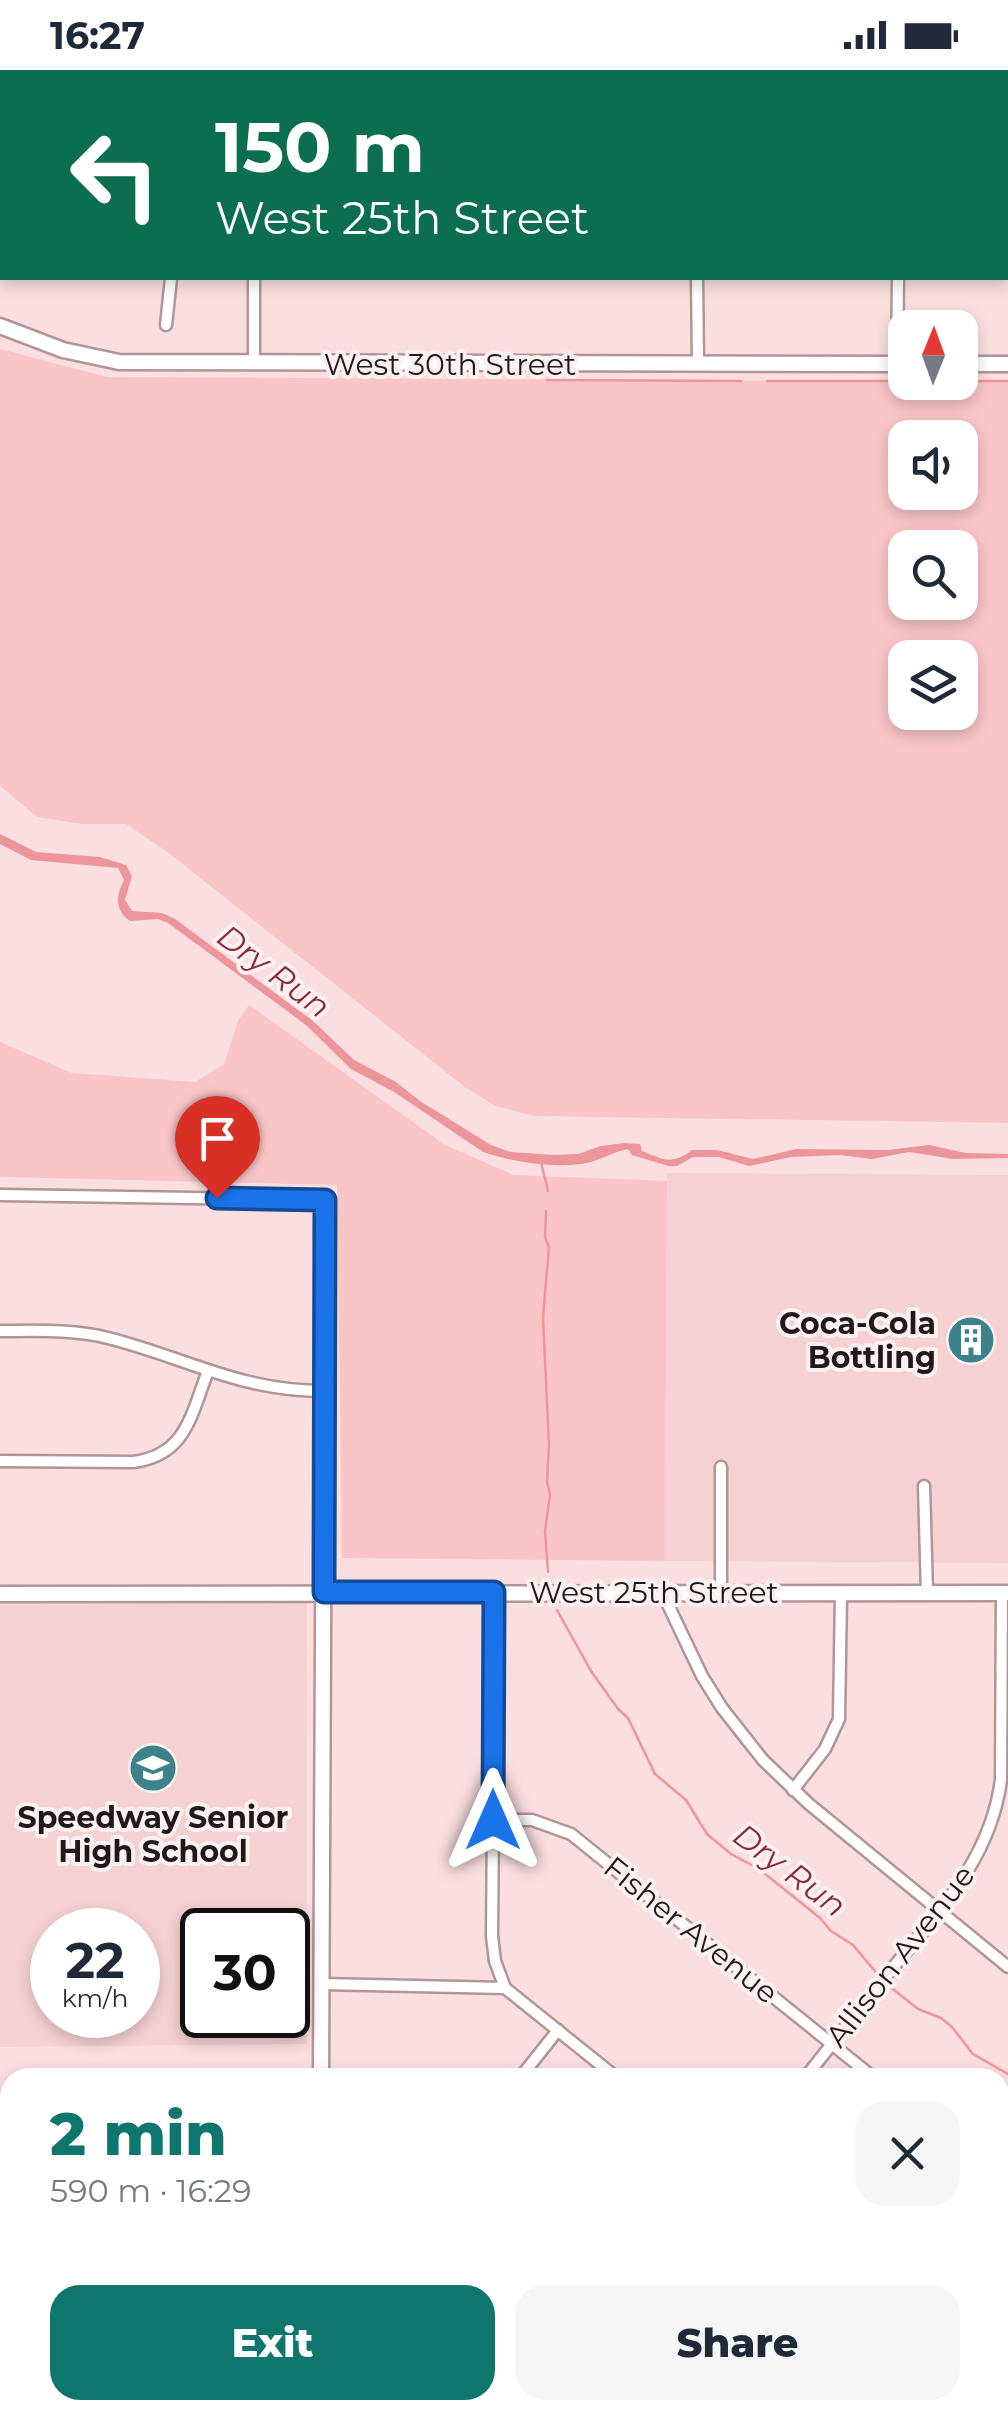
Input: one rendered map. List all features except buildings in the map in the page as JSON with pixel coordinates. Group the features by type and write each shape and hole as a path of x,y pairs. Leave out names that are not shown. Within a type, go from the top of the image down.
{"main road":[{"name":"West 30th Street","path":"0,326 63,350 105,360 254,364 888,364"},
{"path":"978,364 1008,364"},
{"path":"321,2068 325,1200"},
{"name":"West 25th Street","path":"0,1594 1005,1593"}],"street":[{"path":"166,326 171,280"},
{"path":"254,280 254,364"},
{"path":"697,280 698,364"},
{"path":"898,280 899,310"},
{"path":"0,1195 325,1200"},
{"path":"0,1331 105,1337 252,1385 324,1390"},
{"path":"0,1461 153,1459 174,1446 185,1430 208,1371"},
{"path":"721,1467 721,1592"},
{"path":"924,1486 927,1593"},
{"path":"494,1592 492,1942 506,1988 605,2068"},
{"path":"662,1592 686,1648 744,1738 793,1790 1008,1967"},
{"path":"793,1790 825,1750 838,1719 842,1593"},
{"name":"Allison Avenue","path":"813,2068 939,1911 981,1852 1000,1794 1005,1593"},
{"name":"Fisher Avenue","path":"493,1820 532,1820 571,1834 862,2068"},
{"path":"322,1984 506,1988"},
{"path":"528,2068 558,2030"}],"shaded area":[{"path":"0,349 107,377 888,381 888,400 978,400 978,382 1008,382 1008,1123 534,1116 495,1106 465,1087 166,851 126,824 82,824 37,817 0,786"},
{"name":"Dry Run","path":"0,834 36,852 100,857 126,865 132,876 125,900 132,911 162,913 175,919 313,1021 354,1060 396,1082 491,1145 511,1152 578,1154 625,1143 640,1144 642,1151 668,1160 692,1150 717,1150 753,1159 796,1149 888,1150 929,1145 966,1153 1008,1154 1008,1158 953,1159 909,1152 872,1159 839,1155 791,1157 749,1166 719,1157 693,1157 677,1166 668,1166 632,1155 628,1149 587,1163 556,1165 483,1152 394,1092 351,1069 306,1025 168,923 158,919 130,921 119,907 124,880 118,868 31,860 0,844"},
{"path":"249,1005 445,1145 514,1175 667,1181 665,1561 342,1558 337,1185 0,1177 0,1042 72,1073 195,1082 224,1064 238,1021"},
{"path":"667,1173 1008,1175 1008,1563 665,1561"},
{"name":"Speedway Senior High School","path":"307,1603 307,1908 180,1908 180,2038 307,2038 307,2044 0,2047 0,1605"}],"waterway":[{"path":"547,380 741,381"},
{"path":"767,381 888,381"},
{"path":"978,381 1008,381"},
{"path":"541,1162 548,1191"},
{"name":"Dry Run","path":"546,1211 545,1237 549,1247 543,1317 550,1495 545,1531 548,1572"},
{"name":"Dry Run","path":"557,1610 591,1671 628,1718 655,1774 686,1800 707,1834 731,1854 759,1869 853,1945 879,1976"},
{"name":"Dry Run","path":"884,1982 918,2009 941,2018 973,2054 998,2068"}],"place":[{"name":"Coca-Cola Bottling","path":"971,1340"},
{"name":"Speedway Senior High School","path":"153,1768"}],"route":[{"path":"217,1198 325,1200 324,1592 494,1592 493,1820"}]}
